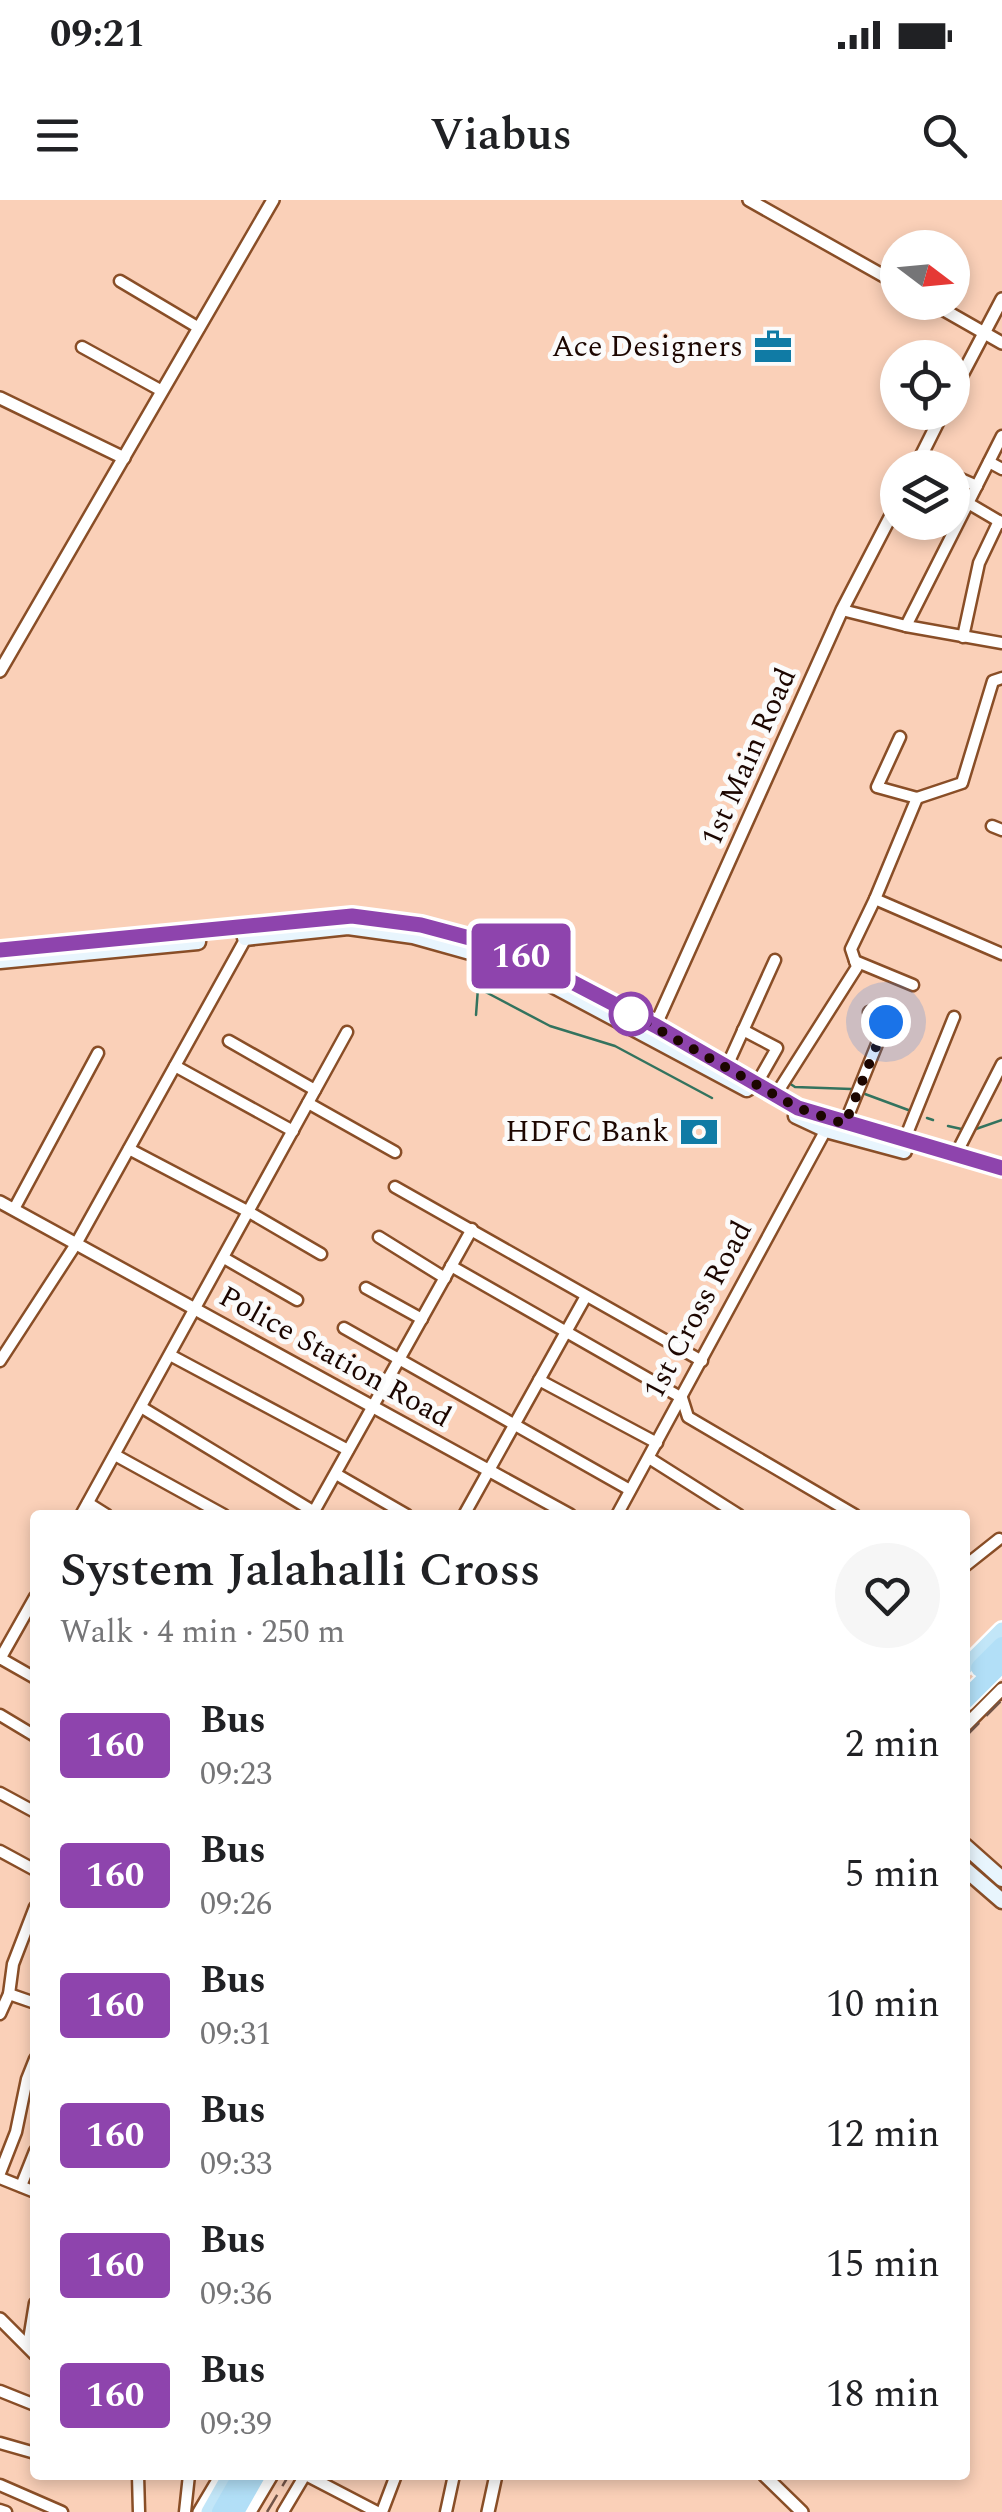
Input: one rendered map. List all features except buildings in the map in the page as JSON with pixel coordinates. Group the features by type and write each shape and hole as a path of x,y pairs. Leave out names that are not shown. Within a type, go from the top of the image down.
{"highway":[{"path":"970,1662 1002,1630"},
{"path":"970,1678 1002,1646"},
{"path":"970,1695 1002,1662"},
{"path":"970,1706 1002,1674"},
{"path":"208,2512 227,2480"},
{"path":"221,2512 239,2480"},
{"path":"235,2512 253,2480"},
{"path":"247,2512 265,2480"}],"main road":[{"path":"0,950 352,916 421,925 507,948 788,1112 1002,1168"},
{"path":"0,961 348,927 413,936 513,964 727,1066 774,1096 834,1124 1002,1175"},
{"path":"970,1850 1002,1879"},
{"path":"970,1873 1002,1902"}],"street":[{"path":"0,671 273,200"},
{"path":"750,200 880,274"},
{"path":"120,281 199,328"},
{"path":"970,360 1002,299"},
{"path":"961,320 1002,343"},
{"path":"82,347 162,391"},
{"path":"0,398 124,458"},
{"path":"970,499 1002,436"},
{"path":"989,462 1002,469"},
{"path":"970,483 976,486"},
{"path":"962,637 979,563 1000,522 970,504"},
{"name":"1st Main Road","path":"653,1031 842,610 880,537"},
{"path":"906,626 949,540"},
{"path":"842,610 1002,643"},
{"path":"900,738 878,787 917,798 962,783 999,681"},
{"path":"774,1096 857,967 852,949 917,798"},
{"path":"875,900 1002,954"},
{"path":"0,1361 76,1244 246,938"},
{"path":"727,1066 775,960"},
{"path":"855,961 913,984"},
{"name":"1st Cross Road","path":"620,1510 834,1124 886,1022 869,1012"},
{"path":"904,1141 954,1017"},
{"path":"743,1030 777,1048 756,1085"},
{"path":"84,1510 347,1032"},
{"path":"229,1040 316,1090"},
{"path":"14,1209 98,1054"},
{"path":"956,1156 998,1083 1002,1064"},
{"path":"175,1066 293,1131"},
{"path":"308,1103 396,1152"},
{"path":"129,1149 321,1254"},
{"path":"395,1187 702,1361"},
{"path":"0,1202 76,1244"},
{"path":"317,1510 472,1229"},
{"path":"379,1237 445,1278"},
{"name":"Police Station Road","path":"76,1244 561,1510"},
{"path":"224,1258 297,1300"},
{"path":"452,1266 682,1398 688,1416 847,1510"},
{"path":"366,1288 422,1319"},
{"path":"467,1510 586,1296"},
{"path":"344,1328 630,1490"},
{"path":"170,1354 348,1450"},
{"path":"539,1380 657,1443"},
{"path":"141,1407 308,1510"},
{"path":"116,1455 215,1510"},
{"path":"649,1458 732,1510"},
{"path":"336,1474 397,1510"},
{"path":"88,1503 99,1510"},
{"path":"970,1562 998,1539"},
{"path":"30,1610 0,1659 30,1675"},
{"path":"970,1653 1002,1621"},
{"path":"970,1721 1002,1689"},
{"path":"0,1715 30,1733"},
{"path":"0,1793 30,1809"},
{"path":"0,1851 30,1867"},
{"path":"0,2014 30,1920"},
{"path":"9,1994 30,2001"},
{"path":"30,2072 16,2132 0,2174 30,2190"},
{"path":"21,2186 30,2164"},
{"path":"0,2319 30,2349"},
{"path":"0,2391 30,2403"},
{"path":"0,2443 30,2452"},
{"path":"138,2480 139,2512"},
{"path":"186,2512 189,2480"},
{"path":"200,2512 217,2480"},
{"path":"283,2512 300,2480"},
{"path":"311,2480 379,2512 394,2480"},
{"path":"446,2512 453,2480"},
{"path":"488,2512 495,2480"},
{"path":"769,2480 802,2512"},
{"path":"0,2485 62,2512"}],"waterway":[{"path":"476,1015 478,988 550,1026 615,1046 712,1098"},
{"path":"789,1083 795,1087 851,1089"},
{"path":"865,1094 911,1111"},
{"path":"927,1118 933,1120"},
{"path":"973,1130 1002,1120"},
{"path":"948,1126 966,1130"}],"railway":[{"path":"970,1732 1002,1700"},
{"path":"267,2512 286,2480"}],"bus line":[{"name":"160","path":"0,950 352,916 421,925 507,948 656,1026 798,1108 1002,1168"}],"place":[{"name":"Ace Designers","path":"773,347"},
{"name":"HDFC Bank","path":"699,1132"}],"route":[{"path":"631,1014 774,1096 845,1124 886,1022"}]}
